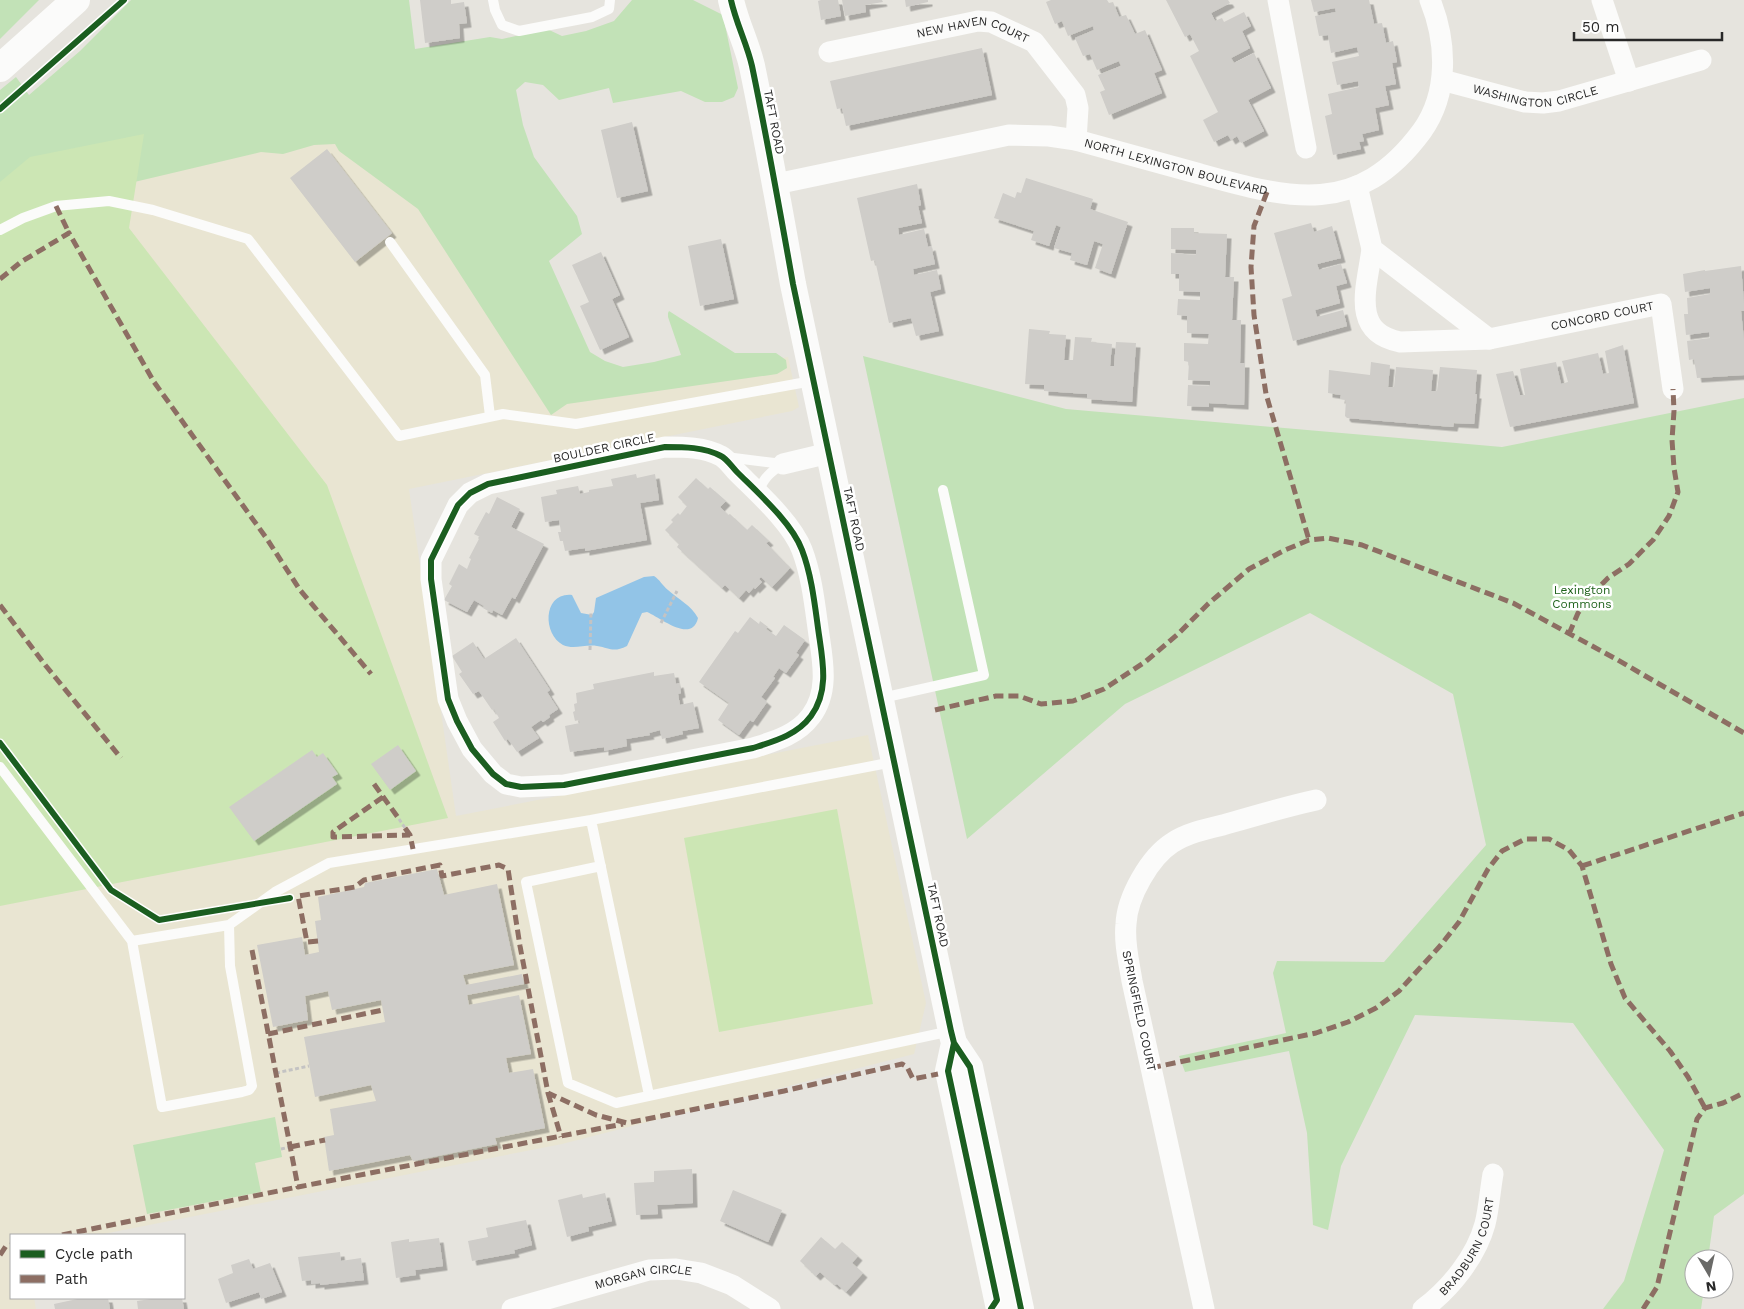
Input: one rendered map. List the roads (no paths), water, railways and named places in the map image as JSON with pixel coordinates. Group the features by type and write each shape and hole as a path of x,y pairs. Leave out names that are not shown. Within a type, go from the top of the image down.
{"main road":[{"path":"0,68 76,0"}],"street":[{"name":"TAFT ROAD","path":"731,0 736,20 752,63 776,184 793,284 953,1037 970,1067 1021,1309"},
{"path":"1278,0 1306,148"},
{"name":"NORTH LEXINGTON BOULEVARD","path":"776,184 1010,135 1049,136 1076,140 1244,186 1286,195 1328,195 1357,186 1395,161 1415,140 1426,124 1442,80 1442,45 1438,24 1430,0"},
{"path":"1602,0 1629,81"},
{"name":"NEW HAVEN COURT","path":"829,52 978,20 991,22 1034,42 1072,89 1078,108 1076,140"},
{"name":"WASHINGTON CIRCLE","path":"1442,80 1525,102 1542,103 1559,101 1701,60"},
{"name":"CONCORD COURT","path":"1357,186 1372,249 1364,306 1371,327 1379,334 1400,342 1489,339 1661,304 1673,389"},
{"path":"1372,249 1489,339"},
{"name":"BOULDER CIRCLE","path":"665,447 695,448 721,456 758,492 795,534 807,565 816,608 824,672 821,695 812,715 798,730 785,737 753,748 573,783 521,787 506,784 493,774 472,750 448,699 431,579 431,560 458,505 470,493 488,484 665,447"},
{"path":"782,464 829,453"},
{"name":"SPRINGFIELD COURT","path":"1204,1309 1132,981 1125,942 1129,907 1146,869 1172,843 1205,830 1316,800"},
{"name":"TAFT ROAD","path":"953,1037 948,1071 999,1309"},
{"name":"BRADBURN COURT","path":"1422,1309 1432,1302 1468,1262 1485,1225 1493,1174"},
{"name":"MORGAN CIRCLE","path":"512,1309 649,1270 676,1268 701,1273 732,1285 770,1309"}],"lane":[{"path":"493,0 494,10 502,25 519,31 592,17 609,9 610,0"},
{"path":"0,230 23,218 56,206 109,201 153,210 248,239 399,436 503,414 576,424 813,380"},
{"path":"390,242 485,376 490,416"},
{"path":"721,456 782,464"},
{"path":"758,492 763,479 782,464"},
{"path":"881,698 984,675 943,490"},
{"path":"132,941 229,925 275,892 329,863 591,820 894,762"},
{"path":"0,767 132,941 162,1107 242,1092 249,1090 252,1086 230,966 229,925"},
{"path":"591,820 649,1095"},
{"path":"601,866 526,882 568,1083 616,1102 953,1037"}],"water":[{"path":"654,576 695,613 698,618 695,625 689,629 683,629 647,612 642,613 627,646 615,650 597,646 575,647 563,645 556,640 551,632 549,615 551,607 555,600 562,596 572,595 581,613 592,615 596,598 644,577"}],"park label":[{"name":"Lexington Commons","path":"1582,597"}]}
